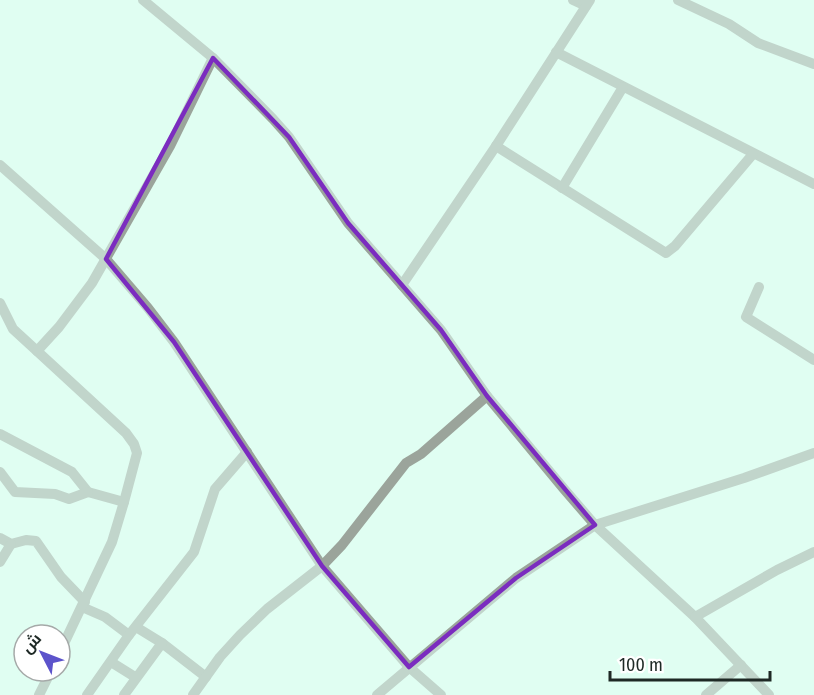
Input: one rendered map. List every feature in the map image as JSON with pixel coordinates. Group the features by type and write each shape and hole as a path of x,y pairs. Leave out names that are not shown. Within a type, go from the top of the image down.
{"street":[{"path":"143,0 213,58 289,137 348,223 441,330 487,396 596,525 695,617 769,695"},
{"path":"402,285 496,146 588,3 573,0"},
{"path":"678,0 729,24 758,43 814,64"},
{"path":"555,52 814,184"},
{"path":"38,351 92,283 106,260 170,146 213,58"},
{"path":"562,188 623,87"},
{"path":"496,146 666,253 675,246 753,154"},
{"path":"0,165 106,260 148,308 174,342 322,566 409,667 441,695"},
{"path":"759,287 746,317 814,360"},
{"path":"0,303 13,329 92,399 126,433 137,453 112,542 72,628"},
{"path":"193,695 220,657 247,629 267,609 322,566 342,545 406,463 421,454 487,396"},
{"path":"0,434 72,472 88,492"},
{"path":"87,695 194,552 215,489 247,452"},
{"path":"376,695 516,578 596,525 814,453"},
{"path":"0,472 15,492 55,494 69,499 88,492 124,502"},
{"path":"0,538 11,544 26,540 36,541 84,605 133,631 162,643 206,677"},
{"path":"0,562 11,544"},
{"path":"695,617 777,570 814,552"},
{"path":"124,695 162,643"},
{"path":"111,662 135,677"},
{"path":"706,695 741,665"}],"highlighted area":[{"path":"213,58 289,137 348,223 441,330 487,396 595,525 516,578 409,667 322,566 174,342 106,259"}]}
